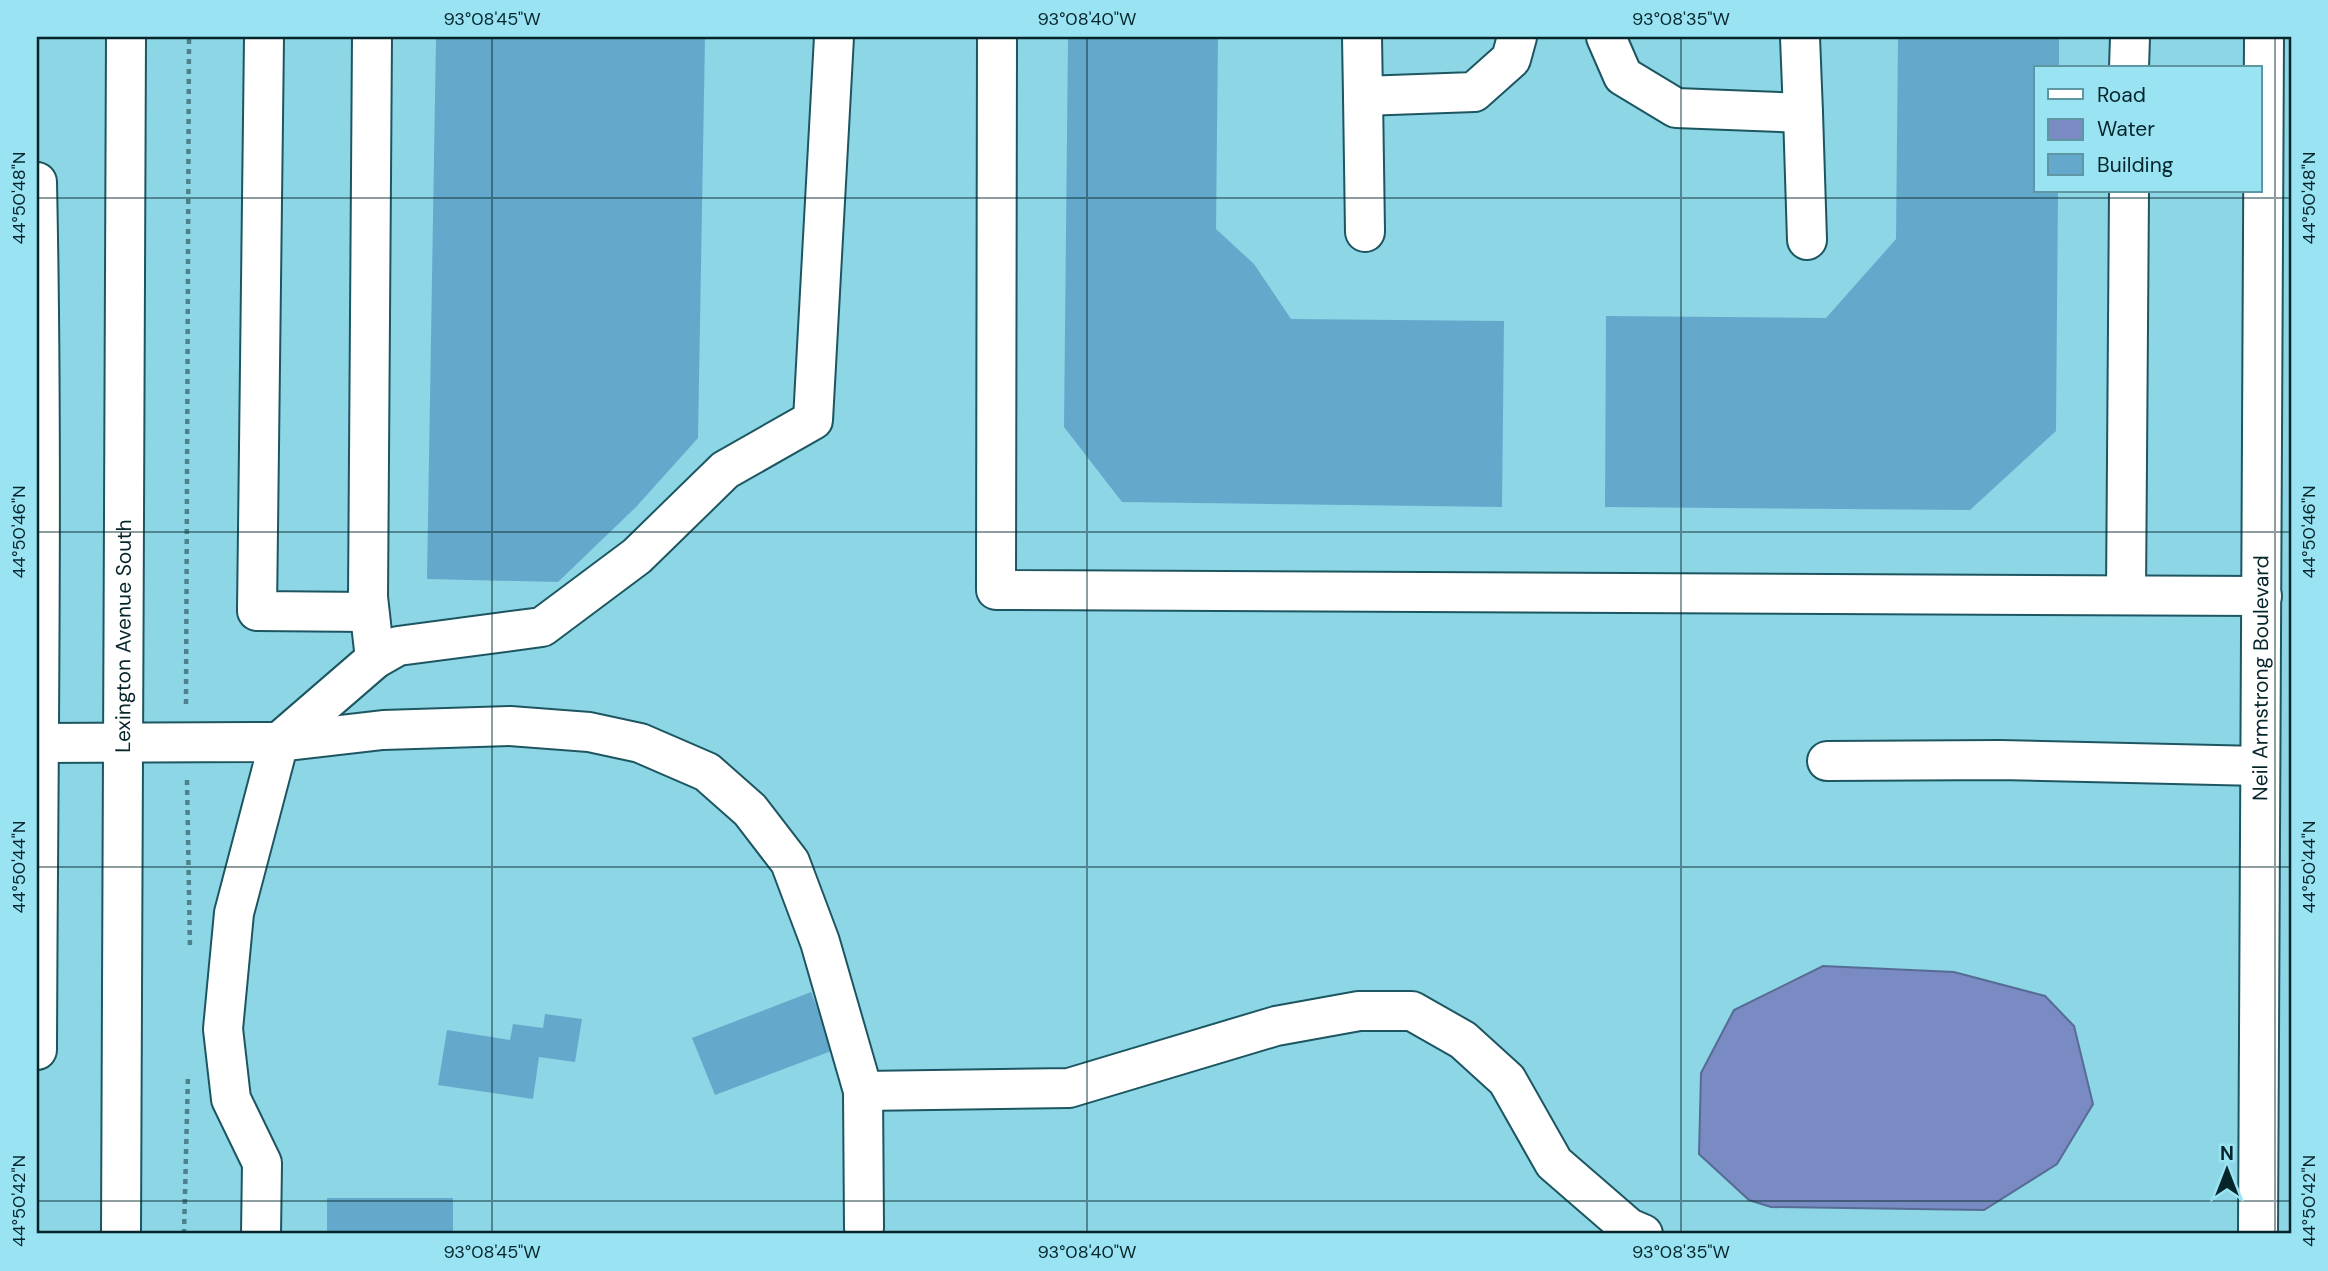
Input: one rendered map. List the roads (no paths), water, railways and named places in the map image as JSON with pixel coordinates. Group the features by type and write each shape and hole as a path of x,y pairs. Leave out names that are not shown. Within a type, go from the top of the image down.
{"street":[{"name":"Lexington Avenue South","path":"121,1234 126,37"},
{"path":"264,37 257,611 369,612"},
{"path":"372,37 369,612 375,659"},
{"path":"261,1234 262,1163 232,1099 223,1029 234,913 279,742 375,659 398,646 542,627 637,556 725,470 813,420 834,37"},
{"path":"997,37 996,590 2262,596"},
{"path":"1362,37 1365,232"},
{"path":"1363,96 1474,92 1511,59 1517,37"},
{"path":"1606,37 1623,76 1676,108 1803,113"},
{"path":"1800,37 1807,240"},
{"path":"2129,66 2130,37"},
{"name":"Neil Armstrong Boulevard","path":"2258,1234 2275,1116 2260,766 2264,37"},
{"path":"37,182 40,349 37,1051"},
{"path":"2126,595 2129,192"},
{"path":"38,743 279,742 383,730 510,726 589,732 640,743 707,772 750,810 790,862 820,942 863,1091 864,1228"},
{"path":"1827,761 2000,760 2260,766"},
{"path":"863,1091 1069,1088 1276,1026 1359,1011 1412,1011 1463,1040 1507,1080 1554,1163 1629,1228 1643,1234"}],"water":[{"path":"1823,966 1954,972 2045,996 2074,1026 2093,1104 2057,1164 1984,1210 1771,1207 1749,1200 1699,1154 1701,1073 1734,1010"}]}
